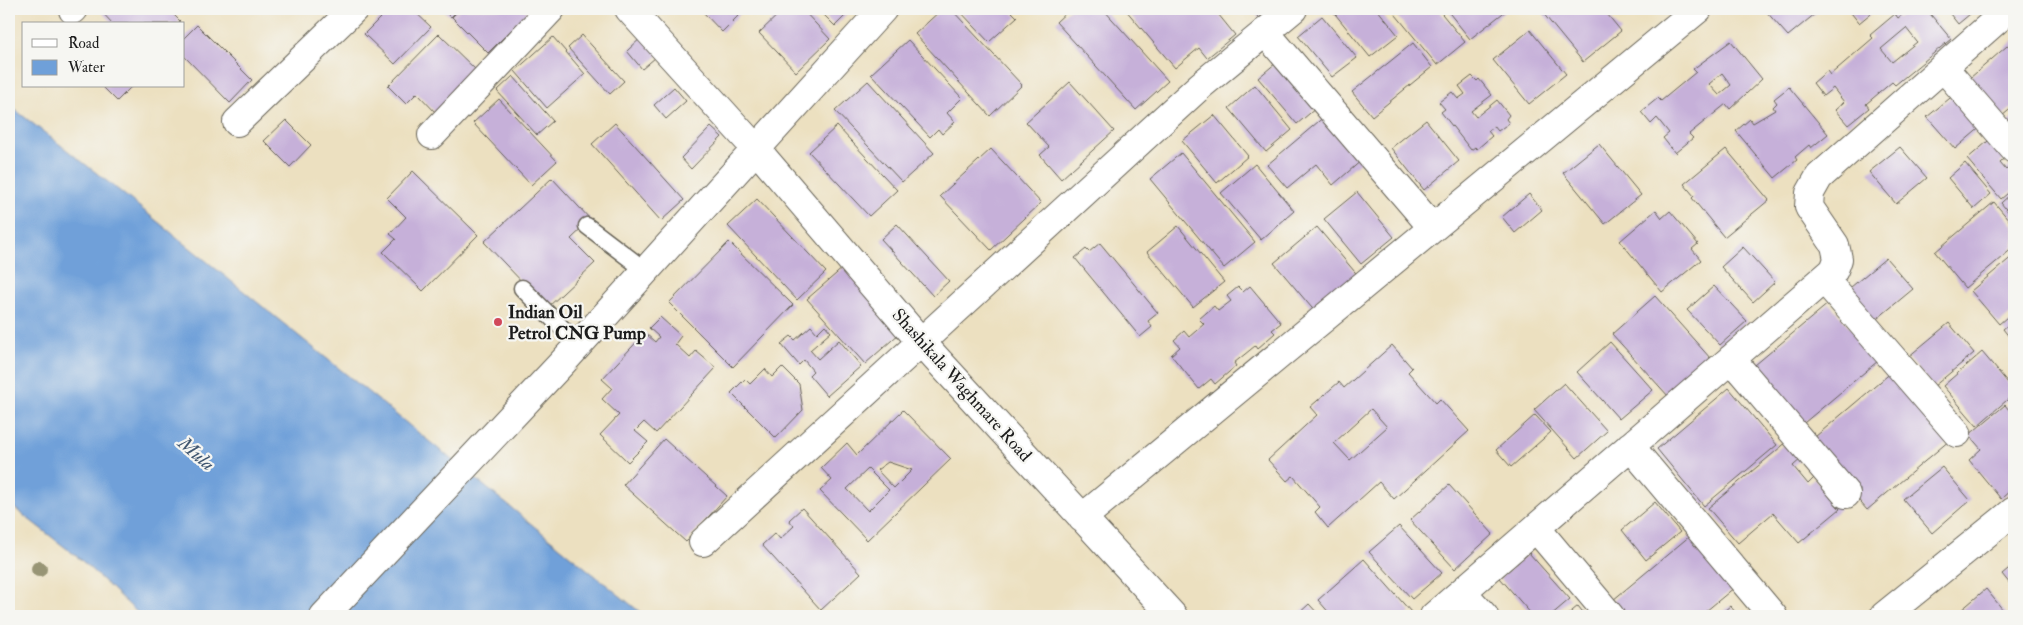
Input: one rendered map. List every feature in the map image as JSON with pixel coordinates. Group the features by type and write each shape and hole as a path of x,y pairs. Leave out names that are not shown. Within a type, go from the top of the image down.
{"street":[{"path":"236,122 354,9"},
{"path":"432,135 551,9"},
{"name":"Shashikala Waghmare Road","path":"628,9 756,149 921,342 1173,616"},
{"path":"324,616 571,354 883,9"},
{"path":"703,542 1200,86 1294,9"},
{"path":"1082,518 1698,9"},
{"path":"1434,616 1834,270 1838,259 1835,245 1809,207 1810,193 1819,177 2009,9"},
{"path":"1265,32 1433,228"},
{"path":"1943,67 2014,149"},
{"path":"1824,279 1957,433"},
{"path":"1731,358 1846,494"},
{"path":"1630,446 1773,616"},
{"path":"1884,616 2014,511"},
{"path":"1536,528 1610,616"},
{"path":"1462,592 1484,616"}],"lane":[{"path":"587,226 646,271"},
{"path":"522,288 571,354"}],"water":[{"name":"Mula","path":"9,105 121,192 645,616 141,616 80,559 9,504"}],"building":[{"path":"99,9 168,9 180,21 179,22 111,22"},
{"path":"389,9 412,9 431,27 395,64 364,34"},
{"path":"442,9 459,9 451,17"},
{"path":"460,9 524,9 528,13 488,53 452,17"},
{"path":"704,9 745,9 722,32 702,11"},
{"path":"784,9 802,9 830,39 796,72 759,33"},
{"path":"818,9 850,9 851,10 835,26"},
{"path":"942,9 951,9 1022,85 990,116 915,34"},
{"path":"958,9 1009,9 1017,17 989,42"},
{"path":"1070,9 1103,9 1168,81 1136,110 1056,22"},
{"path":"1125,9 1214,9 1235,35 1207,58 1199,48 1175,68"},
{"path":"1251,9 1270,9 1259,18"},
{"path":"1331,9 1377,9 1398,35 1370,57"},
{"path":"1391,9 1438,9 1465,42 1437,65"},
{"path":"1446,9 1506,9 1507,10 1470,39"},
{"path":"1545,9 1603,9 1621,31 1583,62 1542,12"},
{"path":"1764,9 1821,9 1788,36"},
{"path":"1848,9 1876,9 1859,23"},
{"path":"1909,9 1926,9 1951,39 1895,85 1892,82 1866,104 1869,108 1848,125 1835,110 1844,102 1833,88 1823,96 1813,83 1827,71 1830,75 1873,38 1870,35 1895,14 1898,18","holes":["1906,28 1917,42 1892,62 1881,49"]},
{"path":"1946,9 1976,9 1958,24"},
{"path":"1322,16 1357,58 1332,77 1298,36"},
{"path":"197,25 252,80 230,103 185,57 185,37"},
{"path":"1530,30 1566,74 1529,104 1493,60"},
{"path":"439,34 478,72 437,114 417,93 406,104 388,86"},
{"path":"645,34 662,52 642,69 627,51"},
{"path":"582,35 624,81 610,94 568,48"},
{"path":"553,37 585,74 547,108 515,71"},
{"path":"908,40 962,98 947,113 955,122 942,134 938,129 930,137 871,74"},
{"path":"2014,40 2014,106 2002,116 1970,78"},
{"path":"1731,41 1762,79 1730,109 1726,104 1689,134 1693,138 1675,153 1663,138 1669,133 1657,118 1651,124 1641,112 1658,98 1661,101 1696,72 1693,69","holes":["1722,73 1731,85 1719,95 1709,84"]},
{"path":"1413,43 1432,67 1372,116 1352,92"},
{"path":"1283,57 1322,103 1297,124 1258,78"},
{"path":"513,76 553,121 537,135 497,91"},
{"path":"1472,76 1477,81 1479,79 1492,95 1471,111 1476,117 1497,100 1509,115 1506,119 1509,123 1498,131 1494,126 1488,131 1492,136 1477,149 1475,147 1471,150 1441,112 1445,109 1439,102 1452,92 1458,99 1465,94 1459,86"},
{"path":"868,81 934,153 902,182 835,111"},
{"path":"1070,82 1114,131 1061,179 1040,155 1049,147 1026,122"},
{"path":"1255,85 1292,130 1266,152 1229,108"},
{"path":"674,87 686,101 666,119 654,105"},
{"path":"1789,87 1828,134 1811,148 1809,145 1795,157 1797,160 1775,178 1736,131 1750,119 1753,123 1775,110 1773,107 1777,103 1774,99"},
{"path":"104,88 130,88 117,101"},
{"path":"1955,94 1982,126 1955,149 1927,117"},
{"path":"499,99 557,161 531,185 473,123"},
{"path":"1214,115 1248,156 1217,183 1182,141"},
{"path":"1325,116 1362,160 1333,185 1316,164 1287,188 1267,165"},
{"path":"2014,118 2014,131 2008,123"},
{"path":"286,120 311,145 290,167 264,141"},
{"path":"1426,120 1459,161 1424,190 1391,148"},
{"path":"615,123 684,200 661,221 592,144"},
{"path":"837,126 897,190 869,216 809,152"},
{"path":"711,127 722,137 691,169 681,158"},
{"path":"1994,136 2010,154 2000,163 2006,170 2014,162 2014,188 2001,199 1967,159"},
{"path":"1599,144 1641,195 1605,224 1563,173"},
{"path":"1900,147 1927,178 1896,204 1869,172"},
{"path":"991,149 1041,203 991,250 940,196"},
{"path":"1726,149 1769,200 1724,237 1692,198 1694,196 1684,184"},
{"path":"1181,153 1255,242 1224,268 1150,179"},
{"path":"1965,163 1991,194 1974,209 1948,178"},
{"path":"1255,164 1294,211 1261,240 1221,193"},
{"path":"413,171 478,235 423,291 383,252 396,239 390,234 406,217 387,198"},
{"path":"552,178 591,220 571,239 595,263 547,308 484,242"},
{"path":"2014,191 2014,219 2001,203"},
{"path":"1357,192 1394,237 1361,264 1324,219"},
{"path":"1529,194 1542,210 1515,233 1502,217"},
{"path":"757,199 826,272 797,300 728,226"},
{"path":"1994,202 2014,226 2014,247 1965,288 1935,252"},
{"path":"1656,210 1662,218 1670,211 1698,244 1692,249 1701,260 1662,292 1620,241"},
{"path":"897,224 949,281 933,296 881,239"},
{"path":"1178,226 1224,282 1193,307 1147,252"},
{"path":"1317,227 1360,278 1317,314 1274,263"},
{"path":"729,242 793,305 733,367 669,303"},
{"path":"1100,243 1158,313 1148,321 1152,327 1140,337 1075,258 1086,249 1089,252"},
{"path":"1743,247 1775,282 1753,302 1721,267"},
{"path":"2014,255 2014,311 1999,324 1971,291"},
{"path":"1886,258 1913,289 1872,323 1845,292"},
{"path":"844,267 901,332 865,364 807,299"},
{"path":"1250,286 1281,323 1272,330 1275,333 1257,349 1255,346 1234,363 1236,366 1215,384 1211,379 1199,389 1171,355 1180,347 1174,340 1184,331 1189,337 1204,324 1199,319 1214,306 1218,311 1231,301 1227,296 1238,287 1243,292"},
{"path":"1714,286 1747,321 1720,345 1687,310"},
{"path":"1655,296 1711,359 1669,397 1612,334"},
{"path":"1829,303 1878,361 1798,428 1749,370"},
{"path":"660,317 681,336 675,344 690,358 696,351 716,368 656,433 644,422 635,431 648,442 628,462 600,435 619,415 602,399 612,388 602,379 645,333 655,342 659,337 649,328"},
{"path":"2014,320 2014,343 2003,329"},
{"path":"1949,323 1974,353 1933,387 1908,357"},
{"path":"825,325 831,332 810,350 818,359 839,340 861,366 827,396 809,375 813,371 804,360 799,365 781,344 791,336 795,340 811,326 817,333"},
{"path":"1610,342 1653,390 1619,419 1577,372"},
{"path":"1392,345 1412,368 1408,372 1436,403 1440,399 1469,431 1394,499 1379,482 1328,528 1315,512 1320,507 1293,476 1287,481 1268,460 1317,415 1310,407 1339,382 1344,388","holes":["1371,409 1387,427 1350,460 1334,443"]},
{"path":"1982,352 2014,390 2014,394 1977,426 1943,386"},
{"path":"782,367 799,384 803,410 776,438 731,393 745,379 750,384 765,369 772,377"},
{"path":"1893,371 1950,440 1867,510 1809,442"},
{"path":"1564,383 1607,431 1577,458 1534,410"},
{"path":"1729,388 1777,445 1704,506 1657,449"},
{"path":"2005,405 2014,416 2014,487 2001,499 1969,460 1981,449 1969,435"},
{"path":"903,410 951,459 867,540 820,491 832,480 821,468 847,443 857,455","holes":["888,462 912,470 894,488 877,470","868,469 889,490 868,511 847,489"]},
{"path":"1535,415 1551,432 1511,467 1496,450"},
{"path":"664,439 727,496 686,542 623,485"},
{"path":"1788,441 1802,458 1793,466 1808,484 1814,478 1840,509 1799,543 1773,513 1738,543 1708,508"},
{"path":"1942,467 1970,500 1932,533 1903,499"},
{"path":"1449,485 1493,534 1455,569 1410,520"},
{"path":"1655,502 1680,532 1646,560 1622,530"},
{"path":"802,508 861,573 821,610 762,545 775,533 780,539 794,526 789,520"},
{"path":"1399,526 1442,573 1412,599 1369,552"},
{"path":"1691,535 1735,587 1700,616 1626,616 1613,600"},
{"path":"1529,553 1570,599 1550,616 1533,616 1500,578"},
{"path":"1364,559 1411,612 1406,616 1332,616 1318,600"},
{"path":"2014,564 2014,589 2002,574"},
{"path":"1986,589 2008,616 1954,616"},
{"path":"1309,604 1320,616 1296,616"},
{"path":"1578,606 1586,616 1566,616"},
{"path":"1730,606 1739,616 1718,616"}],"place":[{"name":"Indian Oil Petrol CNG Pump","path":"498,322"}]}
